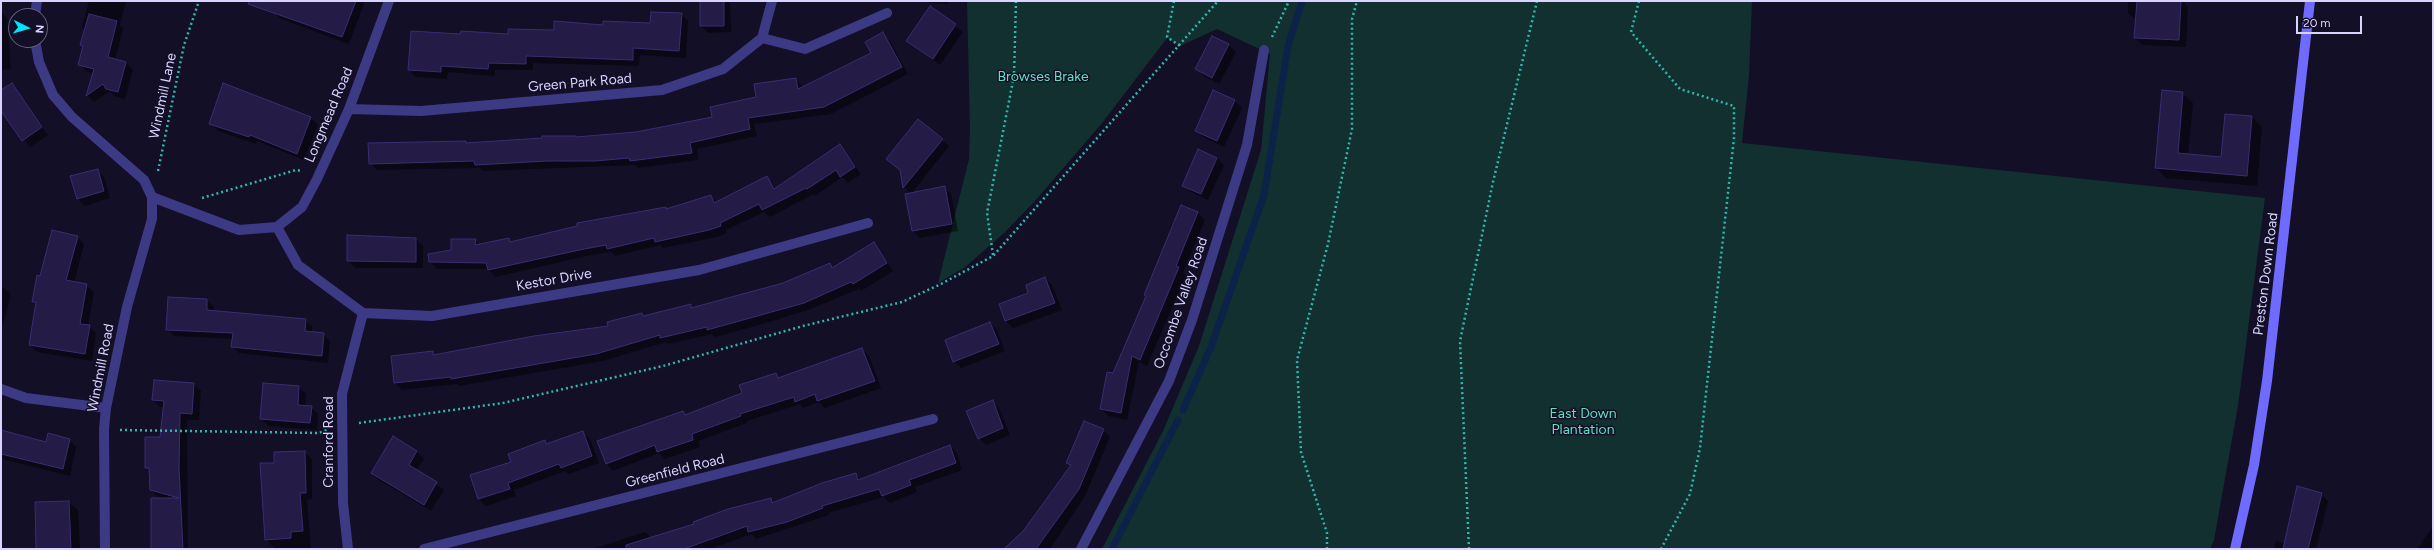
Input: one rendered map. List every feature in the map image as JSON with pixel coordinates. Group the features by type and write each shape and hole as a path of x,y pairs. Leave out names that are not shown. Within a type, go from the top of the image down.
{"street":[{"name":"Longmead Road","path":"277,227 302,207 319,174 349,109 389,1"},
{"path":"772,1 762,38 805,49 887,13"},
{"name":"Preston Down Road","path":"2235,549 2254,465 2267,381 2310,1"},
{"name":"Green Park Road","path":"349,109 421,111 662,90 723,69 762,38"},
{"path":"36,48 39,62 53,95 72,117 144,180 152,197 239,230 277,227 298,265 363,313"},
{"name":"Occombe Valley Road","path":"1081,549 1169,381 1192,320 1247,145 1264,50"},
{"name":"Windmill Road","path":"106,549 104,429 106,408 126,314 152,219 152,197"},
{"name":"Kestor Drive","path":"363,313 432,316 699,270 868,223"},
{"name":"Cranford Road","path":"348,549 343,503 342,394 363,313"},
{"path":"1,389 26,398 106,408"},
{"name":"Greenfield Road","path":"424,549 933,419"}],"path":[{"name":"Windmill Lane","path":"152,197 184,45 199,1"},
{"path":"993,256 987,213 1014,76 1016,1"},
{"path":"1174,1 1167,38 1180,46"},
{"path":"104,429 319,433 342,425 503,403 663,366 803,326 902,302 941,284 993,256 1180,46 1218,1"},
{"path":"1264,50 1289,1"},
{"path":"1327,549 1327,533 1301,452 1297,360 1328,244 1352,129 1352,20 1357,1"},
{"path":"1468,549 1460,340 1493,182 1537,1"},
{"path":"1639,1 1631,32 1680,90 1734,106 1734,138 1700,448 1690,494 1661,549"},
{"path":"179,207 198,199 296,170 319,174"}],"green space":[{"path":"967,1 1752,1 1749,76 1742,143 2265,198 2238,406 2214,540 2210,549 1102,549 1163,431 1199,346 1261,150 1270,54 1217,29 1180,46 1167,38 1103,122 1035,201 1004,233 964,268 938,283 969,159 970,130"}],"building":[{"path":"249,1 356,1 342,37 248,4"},
{"path":"700,1 724,1 724,26 700,26"},
{"path":"2137,1 2181,1 2179,40 2134,38"},
{"path":"930,6 956,24 933,59 906,41"},
{"path":"651,12 682,13 679,51 633,48 633,60 526,56 526,64 489,63 488,69 441,66 441,72 408,70 411,31 460,34 461,31 508,34 508,29 554,30 554,21 603,25 603,21 650,23"},
{"path":"89,14 117,21 108,57 126,62 118,92 106,89 103,84 86,96 94,69 78,65 83,46 80,45"},
{"path":"883,32 902,67 824,107 748,118 750,129 690,143 692,153 630,161 629,158 595,161 547,161 475,165 474,161 369,164 368,143 466,141 466,143 542,138 542,136 576,137 636,132 712,117 710,107 756,97 754,84 796,78 798,89 871,53 865,42"},
{"path":"1212,36 1229,44 1212,78 1195,69"},
{"path":"12,83 42,127 22,141 1,111 1,90"},
{"path":"223,83 311,117 297,154 250,135 249,137 209,124"},
{"path":"1213,90 1235,100 1217,141 1195,131"},
{"path":"2162,90 2183,92 2178,153 2221,157 2225,114 2252,116 2247,176 2155,168"},
{"path":"918,119 943,139 903,188 900,170 886,159"},
{"path":"840,144 855,167 840,177 836,170 807,189 806,188 762,210 759,204 720,223 721,226 709,230 655,242 654,238 607,249 606,245 488,270 486,263 429,262 428,254 451,250 451,239 476,239 475,245 509,238 510,242 577,226 577,223 666,207 666,209 711,195 714,203 767,176 774,189"},
{"path":"1198,149 1217,158 1201,194 1182,186"},
{"path":"98,169 104,191 77,199 70,176"},
{"path":"945,186 952,224 912,231 905,194"},
{"path":"1181,205 1198,212 1176,266 1179,267 1140,360 1132,356 1121,413 1100,409 1107,372 1113,373 1146,296 1144,295"},
{"path":"52,230 78,236 66,280 87,284 80,324 90,325 85,354 29,345 36,302 32,302 37,275 40,276"},
{"path":"347,235 416,238 416,262 347,261"},
{"path":"874,242 887,263 853,284 851,282 804,303 707,330 707,327 660,338 660,335 596,354 451,379 451,377 394,383 391,356 433,351 433,355 534,336 608,326 607,322 642,313 643,316 691,304 691,308 783,283 830,263 832,268"},
{"path":"1045,277 1055,303 1005,321 999,304 1028,293 1026,285"},
{"path":"168,297 207,299 207,310 306,319 305,331 324,333 322,356 231,347 233,333 166,330"},
{"path":"990,322 999,344 953,362 945,340"},
{"path":"862,348 875,381 817,401 815,394 795,402 794,397 740,414 741,416 692,434 693,440 657,452 655,445 606,464 597,441 683,411 685,415 742,393 739,385 776,373 778,378"},
{"path":"154,380 194,383 192,414 180,413 179,468 183,549 151,549 151,498 179,498 150,490 149,468 145,468 145,437 160,437 164,401 152,400"},
{"path":"263,383 299,386 298,405 312,406 310,423 260,419"},
{"path":"993,400 1003,428 978,439 966,411"},
{"path":"1084,421 1104,429 1079,489 1036,549 1004,549 1024,530 1071,465 1066,463"},
{"path":"1,430 46,442 48,433 70,439 63,469 1,454"},
{"path":"583,431 592,456 561,468 559,464 508,483 510,489 478,499 470,475 511,462 508,454 545,440 546,444"},
{"path":"393,436 417,451 409,465 437,482 424,505 371,473"},
{"path":"950,445 956,463 909,480 911,485 882,496 879,489 822,506 823,508 787,522 748,532 747,526 684,549 626,549 626,545 694,524 693,522 728,509 771,498 772,503 822,483 856,473 858,480"},
{"path":"305,451 306,493 300,493 303,531 291,532 291,538 265,540 260,463 274,463 274,452"},
{"path":"2297,486 2322,493 2308,549 2283,549"},
{"path":"69,501 71,549 36,549 35,502"}],"waterway":[{"path":"1183,410 1211,347 1264,195 1288,46 1302,1"},
{"path":"1113,547 1178,420"}],"park label":[{"name":"Browses Brake","path":"1043,77"},
{"name":"East Down Plantation","path":"1583,422"}]}
